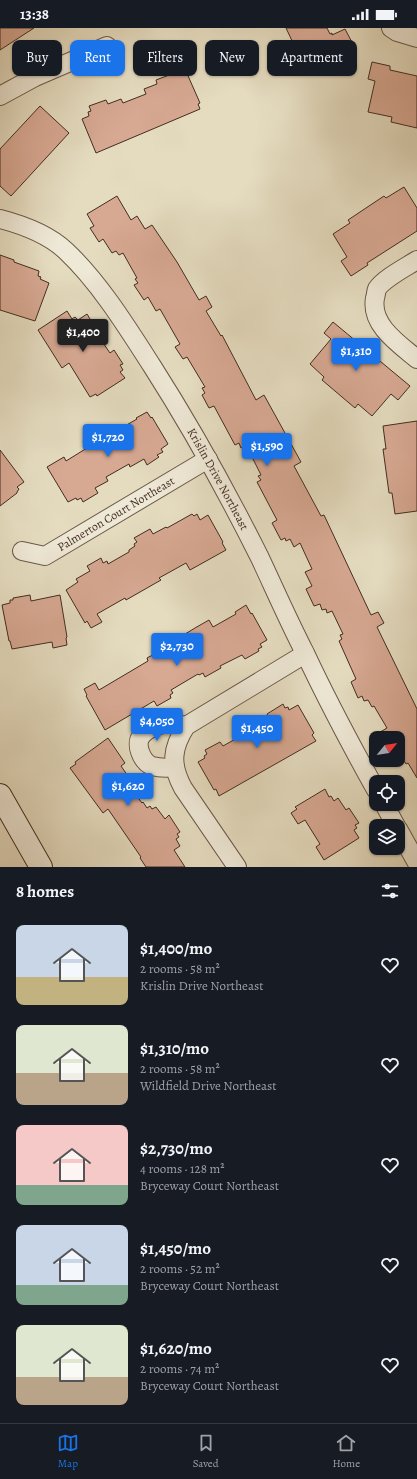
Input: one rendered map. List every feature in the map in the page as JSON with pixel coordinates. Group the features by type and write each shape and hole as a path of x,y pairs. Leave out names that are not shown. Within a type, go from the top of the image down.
{"main road":[{"path":"0,795 41,867"}],"street":[{"path":"391,28 397,32 417,38"},
{"path":"0,96 35,77 70,62"},
{"name":"Krislin Drive Northeast","path":"0,219 16,223 46,236 65,249 84,269 124,322 173,399 208,459 259,557 305,654 369,777"},
{"path":"417,260 389,277 377,289 374,304 379,321 391,337 417,359"},
{"name":"Palmerton Court Northeast","path":"22,551 45,556 208,459"},
{"path":"237,867 176,776 174,754 178,738 186,726 305,654"},
{"path":"174,767 163,768 151,766 140,753 138,743 142,735 154,727 168,723 186,726"},
{"path":"405,842 417,863"}],"building":[{"path":"0,28 34,28 15,40 12,40 12,42 0,50"},
{"path":"286,28 327,28 332,35 345,29 351,40 292,40"},
{"path":"372,62 390,66 390,70 417,76 417,128 391,122 392,117 368,112 375,81 368,79"},
{"path":"167,76 188,76 200,103 198,104 200,109 96,153 82,119 89,116 88,112 91,111 89,106 106,100 108,104 121,99 123,103 146,94 144,89 157,84 156,80"},
{"path":"40,106 69,133 11,196 0,186 0,149"},
{"path":"404,187 417,208 417,231 367,263 368,265 351,276 341,261 347,257 333,234 350,223 348,220 384,196 386,198"},
{"path":"117,196 131,220 137,216 145,229 152,225 177,262 199,300 206,296 212,307 206,311 221,336 222,335 256,400 264,395 301,462 294,466 321,516 324,515 371,615 378,612 384,623 377,627 417,709 417,778 408,763 406,764 405,762 405,731 382,731 387,728 374,706 372,707 368,700 364,701 362,696 358,698 351,682 356,679 339,641 342,639 340,635 343,634 332,611 327,613 326,609 322,610 320,604 314,606 306,589 312,586 305,572 312,569 300,543 294,547 290,539 286,541 285,538 281,540 272,523 277,520 257,482 261,480 258,476 261,475 250,453 245,446 241,448 239,443 235,445 214,406 209,408 202,395 205,393 202,388 205,387 187,357 183,359 175,347 180,344 160,309 156,311 148,297 144,300 134,285 138,283 135,279 137,278 123,253 119,255 116,251 112,253 103,239 99,242 90,228 94,226 87,214"},
{"path":"0,255 39,271 38,276 41,277 40,279 49,283 35,321 0,310"},
{"path":"67,311 72,319 75,317 78,320 87,314 96,329 94,330 110,353 114,350 123,364 120,365 123,370 120,372 125,378 97,396 96,394 90,397 69,363 62,368 38,330"},
{"path":"333,322 410,386 398,400 391,394 372,416 358,404 355,408 322,380 324,377 310,364 331,339 324,333"},
{"path":"147,412 151,418 152,417 168,444 161,449 163,452 157,455 159,457 147,465 144,459 130,467 129,464 106,477 108,481 95,488 98,493 83,502 81,498 77,500 76,498 68,502 47,467 64,457 66,461 87,448 83,441 95,434 99,441"},
{"path":"417,421 417,511 395,514 392,493 389,493 383,449 386,449 383,426"},
{"path":"0,450 24,482 17,487 19,489 17,493 0,506"},
{"path":"192,514 194,516 197,514 200,520 208,515 226,550 190,570 186,563 159,578 161,580 126,600 125,598 97,614 102,622 91,628 87,621 85,623 66,590 78,582 76,579 90,571 87,566 101,558 103,563 107,561 108,564 129,552 129,550 135,546 134,544 137,542 134,538 150,529 153,534"},
{"path":"30,595 31,601 60,595 67,645 53,648 52,642 12,649 2,605 10,603 10,600 13,600 13,598"},
{"path":"246,605 267,640 260,644 262,647 258,649 259,651 245,659 242,655 220,666 221,668 205,677 203,673 198,674 171,690 173,693 170,695 171,698 157,706 154,701 105,730 86,696 87,695 84,689 95,683 99,690 148,661 147,658 173,644 172,642 195,628 209,620 213,627 236,614 235,612"},
{"path":"283,704 285,708 288,707 289,710 298,705 314,733 312,735 316,741 219,796 198,762 205,758 204,756 207,754 205,750 220,742 223,746 257,727 269,718 267,714"},
{"path":"108,738 125,763 121,766 130,779 126,782 142,803 143,802 147,808 150,806 152,809 156,807 165,819 169,815 180,832 177,834 179,837 176,839 180,846 174,850 185,867 146,867 140,858 141,857 108,809 103,813 70,768 76,764 75,762"},
{"path":"325,789 329,797 331,796 334,801 338,798 346,810 349,808 359,823 355,825 357,828 354,830 359,838 324,860 316,847 320,844 305,820 298,824 291,813 297,809 295,807"}]}
